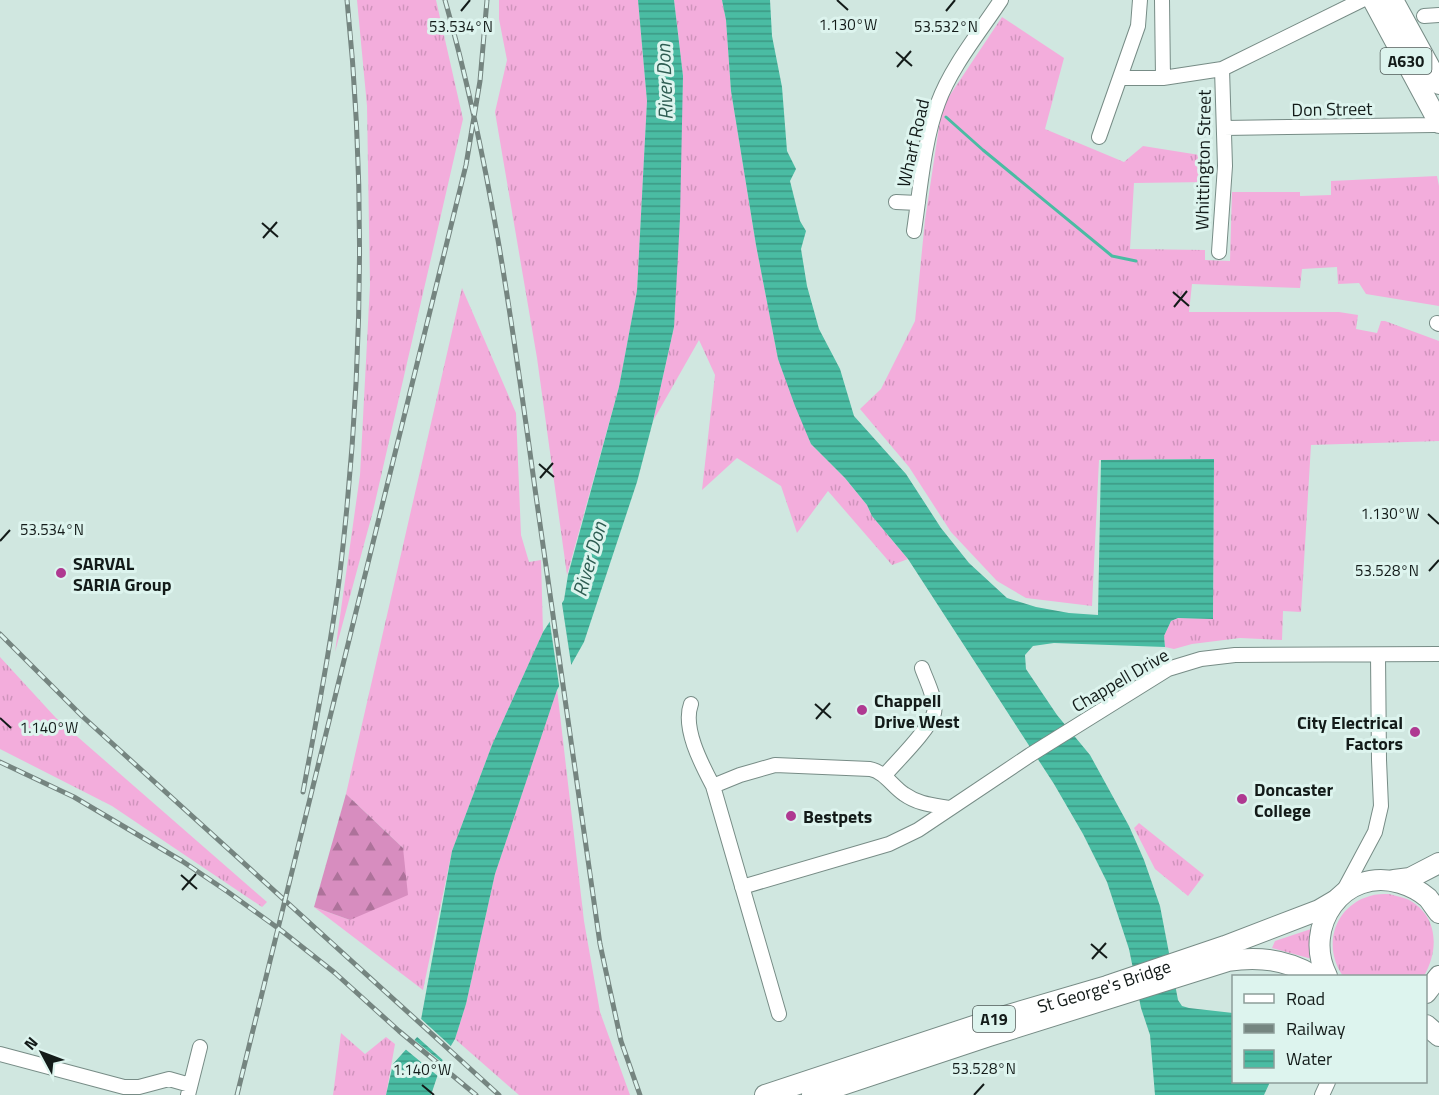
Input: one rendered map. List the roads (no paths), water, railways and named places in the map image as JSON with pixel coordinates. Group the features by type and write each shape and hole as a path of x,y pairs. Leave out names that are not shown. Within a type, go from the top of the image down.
{"highway":[{"name":"A630","path":"1373,0 1439,123"},
{"name":"A630","path":"1393,0 1439,84"},
{"name":"St George's Bridge","path":"812,1095 1226,954 1319,910 1364,883 1410,878 1439,863"},
{"path":"1391,881 1410,886 1427,897 1439,913"},
{"path":"1327,975 1319,953 1318,939 1327,912 1338,899"},
{"name":"St George's Bridge","path":"765,1095 998,1017 1226,954 1285,962 1312,975"},
{"path":"1427,991 1439,976"},
{"path":"1427,1027 1439,1036"}],"street":[{"name":"Wharf Road","path":"914,231 932,120 938,103 948,81 1001,0"},
{"path":"1099,137 1138,26 1140,0"},
{"path":"1162,0 1163,78"},
{"path":"1121,78 1163,78 1222,69 1362,0"},
{"path":"1424,16 1439,15"},
{"name":"Whittington Street","path":"1219,252 1225,166 1222,69"},
{"name":"Don Street","path":"1224,128 1400,126 1439,123"},
{"name":"Wharf Road","path":"896,202 918,203"},
{"name":"Chappell Drive","path":"742,887 890,844 913,832 1030,755 1168,669 1201,659 1235,655 1439,654"},
{"path":"1338,899 1360,863 1380,818 1378,655"},
{"path":"884,776 925,729 934,714 934,703 922,668"},
{"path":"691,704 688,723 700,762 713,786 779,1014"},
{"path":"713,786 775,765 870,769 884,776 900,792 915,800 924,804 949,808"},
{"path":"913,832 921,813 915,800"},
{"path":"0,1054 124,1087 139,1087 169,1079 189,1090 200,1047"}],"water":[{"name":"River Don","path":"638,0 674,0 683,76 680,218 674,327 653,421 637,482 584,642 557,690 495,874 466,1004 455,1039 443,1059 431,1095 386,1095 393,1064 418,1036 452,851 492,745 543,632 564,600 568,575 619,387 637,291 647,101"},
{"path":"722,0 770,0 772,36 782,87 787,151 796,169 790,181 800,221 806,231 801,249 807,286 819,329 840,369 854,416 906,474 941,528 969,563 1007,598 1036,607 1098,615 1101,460 1214,459 1213,619 1178,618 1171,621 1164,636 1165,647 1054,643 1033,646 1025,655 1026,669 1057,715 1090,755 1129,826 1160,906 1178,1000 1182,1006 1189,1008 1232,1013 1232,1083 1270,1083 1264,1095 1155,1095 1150,1035 1141,1008 1129,949 1107,882 1083,834 1054,784 908,559 872,516 867,505 845,478 811,444 778,359 756,245 731,91 726,20"}],"waterway":[{"path":"946,117 1112,256 1136,261"}],"railway":[{"path":"303,792 339,581 353,436 357,364 359,218 357,145 347,0"},
{"path":"445,0 475,123 499,246 519,371 600,944 621,1041 640,1095"},
{"path":"237,1095 466,165 480,81 487,0"},
{"path":"0,634 82,716 499,1095"},
{"path":"0,762 74,797 182,861 228,892 335,973 399,1031 476,1095"}],"place":[{"name":"SARVAL SARIA Group","path":"61,573"},
{"name":"Chappell Drive West","path":"862,710"},
{"name":"City Electrical Factors","path":"1415,732"},
{"name":"Doncaster College","path":"1242,799"},
{"name":"Bestpets","path":"791,816"}]}
